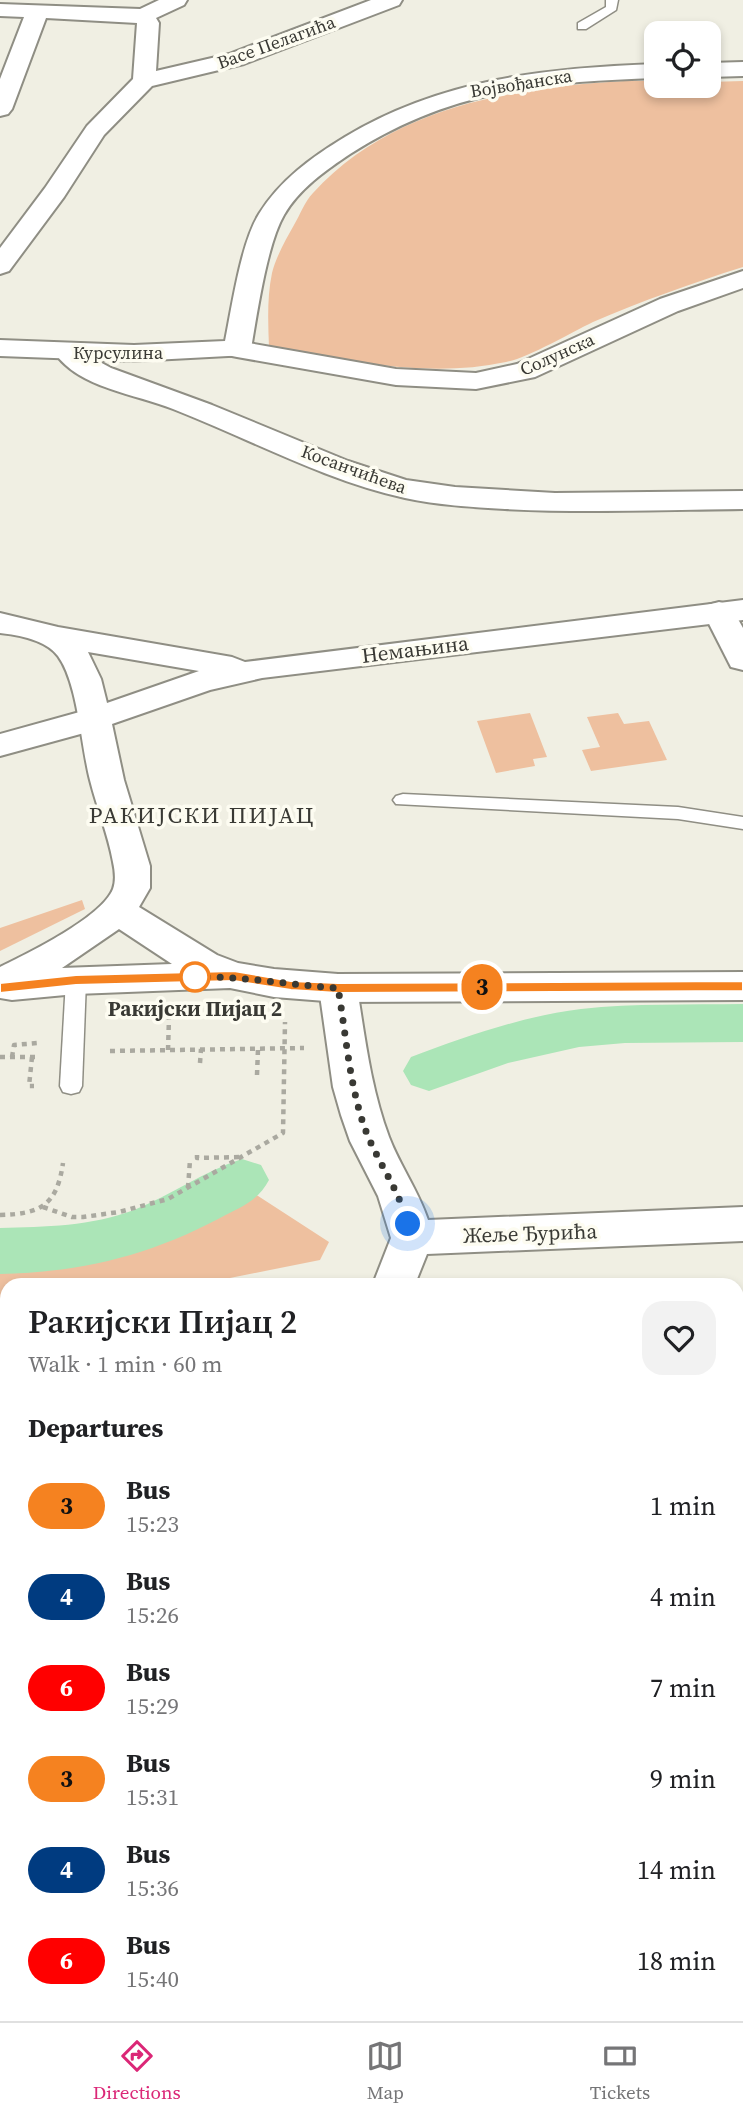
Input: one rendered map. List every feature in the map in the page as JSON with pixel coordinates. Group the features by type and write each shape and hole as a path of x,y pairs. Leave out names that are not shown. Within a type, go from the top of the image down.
{"street":[{"path":"0,10 144,16 176,0"},
{"name":"Васе Пелагића","path":"144,82 236,59 391,0"},
{"path":"0,109 37,13"},
{"path":"0,266 55,192 95,131 144,82 148,23 144,16"},
{"path":"721,70 743,69"},
{"name":"Војвођанска","path":"237,349 250,277 270,217 310,170 365,133 448,95 516,79 590,72 644,71"},
{"name":"Солунска","path":"237,349 396,377 475,381 524,371 669,305 743,279"},
{"name":"Курсулина","path":"0,348 69,353 237,349"},
{"name":"Косанчићева","path":"69,353 75,361 91,369 340,467 414,491 467,497 565,502 743,499"},
{"path":"731,611 743,660"},
{"name":"Немањина","path":"0,745 94,719 202,681 262,668 731,611"},
{"path":"0,623 47,635 195,662 262,668"},
{"path":"0,986 63,949 116,910 132,888 133,870 76,659 61,642 47,635"},
{"path":"116,910 194,959 234,976"},
{"path":"0,986 76,980 234,976 282,984 338,988 743,986"},
{"path":"338,988 353,1087 361,1115 370,1141 399,1196 412,1238 396,1278"},
{"name":"Жеље Ђурића","path":"412,1238 743,1224"}],"lane":[{"path":"582,26 612,8 612,0"},
{"path":"403,800 678,813 743,822"},
{"path":"71,1086 76,980"}],"path":[{"path":"43,1206 72,1217 83,1217 154,1204 188,1188 283,1133 285,1017"},
{"path":"169,1018 169,1049"},
{"path":"12,1057 14,1045 24,1044"},
{"path":"98,1054 169,1049 299,1049"},
{"path":"200,1062 201,1049"},
{"path":"257,1075 258,1049"},
{"path":"0,1057 43,1057"},
{"path":"198,1156 197,1158 243,1157"},
{"path":"188,1188 190,1160"},
{"path":"0,1215 25,1214 43,1206 59,1190 63,1163"}],"shaded area":[{"path":"644,81 644,98 721,98 721,82 743,81 743,267 630,307 593,322 526,356 506,362 447,369 417,368 358,362 269,347 269,291 276,261 307,200 345,163 380,140 417,121 456,107 539,89"},
{"path":"530,713 547,757 533,759 535,766 496,773 477,721"},
{"path":"618,713 624,724 649,721 667,760 591,771 582,750 600,747 587,717"},
{"path":"82,900 85,909 0,951 0,928"},
{"path":"255,1194 329,1242 320,1260 230,1278 0,1278 0,1267 81,1263 121,1256 160,1244"}],"waterway":[{"path":"429,1071 507,1044 579,1028 625,1024 743,1023"},
{"path":"0,1251 69,1247 127,1235 181,1213 242,1180"}],"bus line":[{"name":"3","path":"0,988 46,981 234,976 263,982 338,988 743,986"}],"place":[{"name":"Ракијски Пијац 2","path":"195,977"}],"district":[{"name":"РАКИЈСКИ ПИЈАЦ","path":"202,815"}],"route":[{"path":"195,977 234,976 263,982 338,988 353,1087 361,1115 370,1141 399,1196 408,1224"}]}
